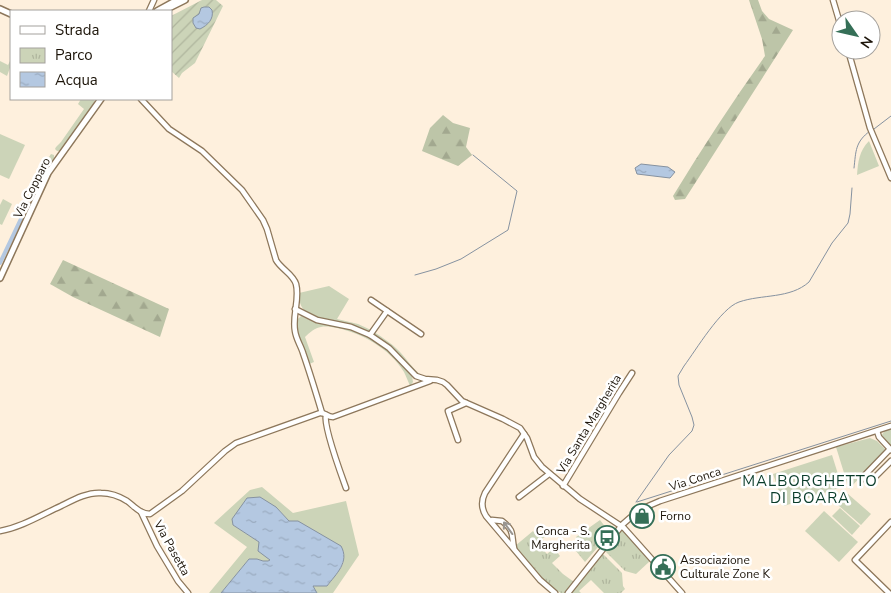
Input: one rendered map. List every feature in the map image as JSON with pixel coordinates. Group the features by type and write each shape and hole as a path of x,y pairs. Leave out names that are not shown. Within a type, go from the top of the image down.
{"main road":[{"path":"159,10 176,0"},
{"path":"166,10 184,0"},
{"name":"Via Copparo","path":"90,113 96,100"},
{"name":"Via Copparo","path":"0,278 48,173 100,100"}],"street":[{"path":"851,60 870,128 891,178"},
{"path":"142,100 170,130 202,151 242,190 268,229 276,260 295,282 297,290 295,332 324,414 346,488"},
{"path":"371,300 421,334"},
{"path":"296,309 317,320 351,327 390,348 418,379 419,384"},
{"path":"370,336 387,312"},
{"name":"Via Santa Margherita","path":"563,486 632,373"},
{"path":"418,379 441,381 466,403 510,422 520,428 524,434 482,498 483,510 540,580 555,593"},
{"path":"410,388 418,379"},
{"path":"0,530 26,523 82,496 98,493 118,496 141,512 150,514 172,499 232,445 268,431 324,414 328,417 333,417 419,384 436,380"},
{"path":"458,440 448,411 466,403"},
{"name":"Via Conca","path":"568,593 621,526 636,512 649,504 891,426"},
{"path":"877,431 879,438 890,449 863,477 870,483 891,461"},
{"name":"Via Santa Margherita","path":"524,434 534,457 540,465 590,507 628,531 682,593"},
{"name":"Via Santa Margherita","path":"519,497 549,474"},
{"name":"Via Pasetta","path":"141,512 164,558 188,593"},
{"path":"489,519 502,521 511,529 515,549"},
{"path":"889,593 855,560 891,522"}],"green space":[{"path":"202,0 216,0 223,6 195,63 182,73 179,78 172,72 172,15"},
{"path":"749,0 758,0 762,11 769,19 793,30 685,199 675,200 673,196 695,160 765,56 762,39"},
{"path":"0,61 8,65 10,61 7,76 0,72"},
{"path":"80,100 95,100 80,126 61,151 57,151 56,147 84,109 78,104"},
{"path":"443,115 453,123 470,128 466,147 472,155 458,166 422,151 430,128"},
{"path":"0,134 25,145 9,179 0,175"},
{"path":"869,141 879,166 857,175 861,153"},
{"path":"51,154 54,155 54,158 32,201 26,198 28,195 32,197 51,158 49,157"},
{"path":"3,199 12,204 2,225 0,224 0,205"},
{"path":"63,260 169,309 160,337 73,297 50,284"},
{"path":"329,286 349,299 337,319 358,324 371,330 369,332 349,324 316,317 303,308 300,303 299,293"},
{"path":"301,316 314,322 347,327 370,337 395,356 412,376 413,382 410,386 398,364 375,343 346,330 333,327 313,330 305,337 314,362 309,364 296,327 297,320"},
{"path":"374,332 395,347 421,375 414,372 388,344 373,334"},
{"path":"891,429 891,448 881,436 884,432"},
{"path":"870,438 877,441 886,450 849,489 836,447"},
{"path":"832,455 842,487 784,506 773,474"},
{"path":"262,487 293,513 346,501 359,555 333,593 317,593 312,586 327,586 343,564 344,552 289,521 276,507 233,525 259,542 270,559 263,561 249,559 221,593 209,593 247,547 214,523 250,490"},
{"path":"848,494 871,514 861,525 838,505"},
{"path":"840,508 860,526 852,535 832,516"},
{"path":"824,511 858,542 839,562 805,531"},
{"path":"600,520 610,533 585,562 571,545 578,540 576,537"},
{"path":"549,529 552,531 537,543 547,554 554,548 560,556 552,563 574,582 565,593 550,587 515,546 533,531 537,537"},
{"path":"622,530 650,561 636,574 625,571 605,551"},
{"path":"603,554 622,573 625,589 621,593 604,593 591,580 579,591 581,593 571,593 580,580"}],"water":[{"path":"204,7 209,7 212,10 211,19 208,24 200,29 196,28 193,18"},
{"path":"641,164 668,167 675,172 670,178 637,174 635,168"},
{"path":"260,497 276,507 289,521 298,521 341,546 344,557 341,568 327,586 313,586 317,593 221,593 249,559 270,560 258,551 259,542 233,525 232,519 247,498"}],"waterway":[{"path":"874,129 891,116"},
{"path":"854,168 859,143 870,131"},
{"path":"415,275 461,259 508,230 517,191 473,155"},
{"path":"636,502 669,455 692,431 694,425 692,417 679,385 678,376 684,366 724,312 732,306 739,302 785,294 809,282 832,243 848,223 852,188"},
{"path":"0,263 28,204"},
{"path":"637,502 891,421"}],"place":[{"name":"Forno","path":"642,516"},
{"name":"Conca - S. Margherita","path":"607,538"},
{"name":"Associazione Culturale Zone K","path":"663,567"}],"district":[{"name":"MALBORGHETTO DI BOARA","path":"810,490"}]}
